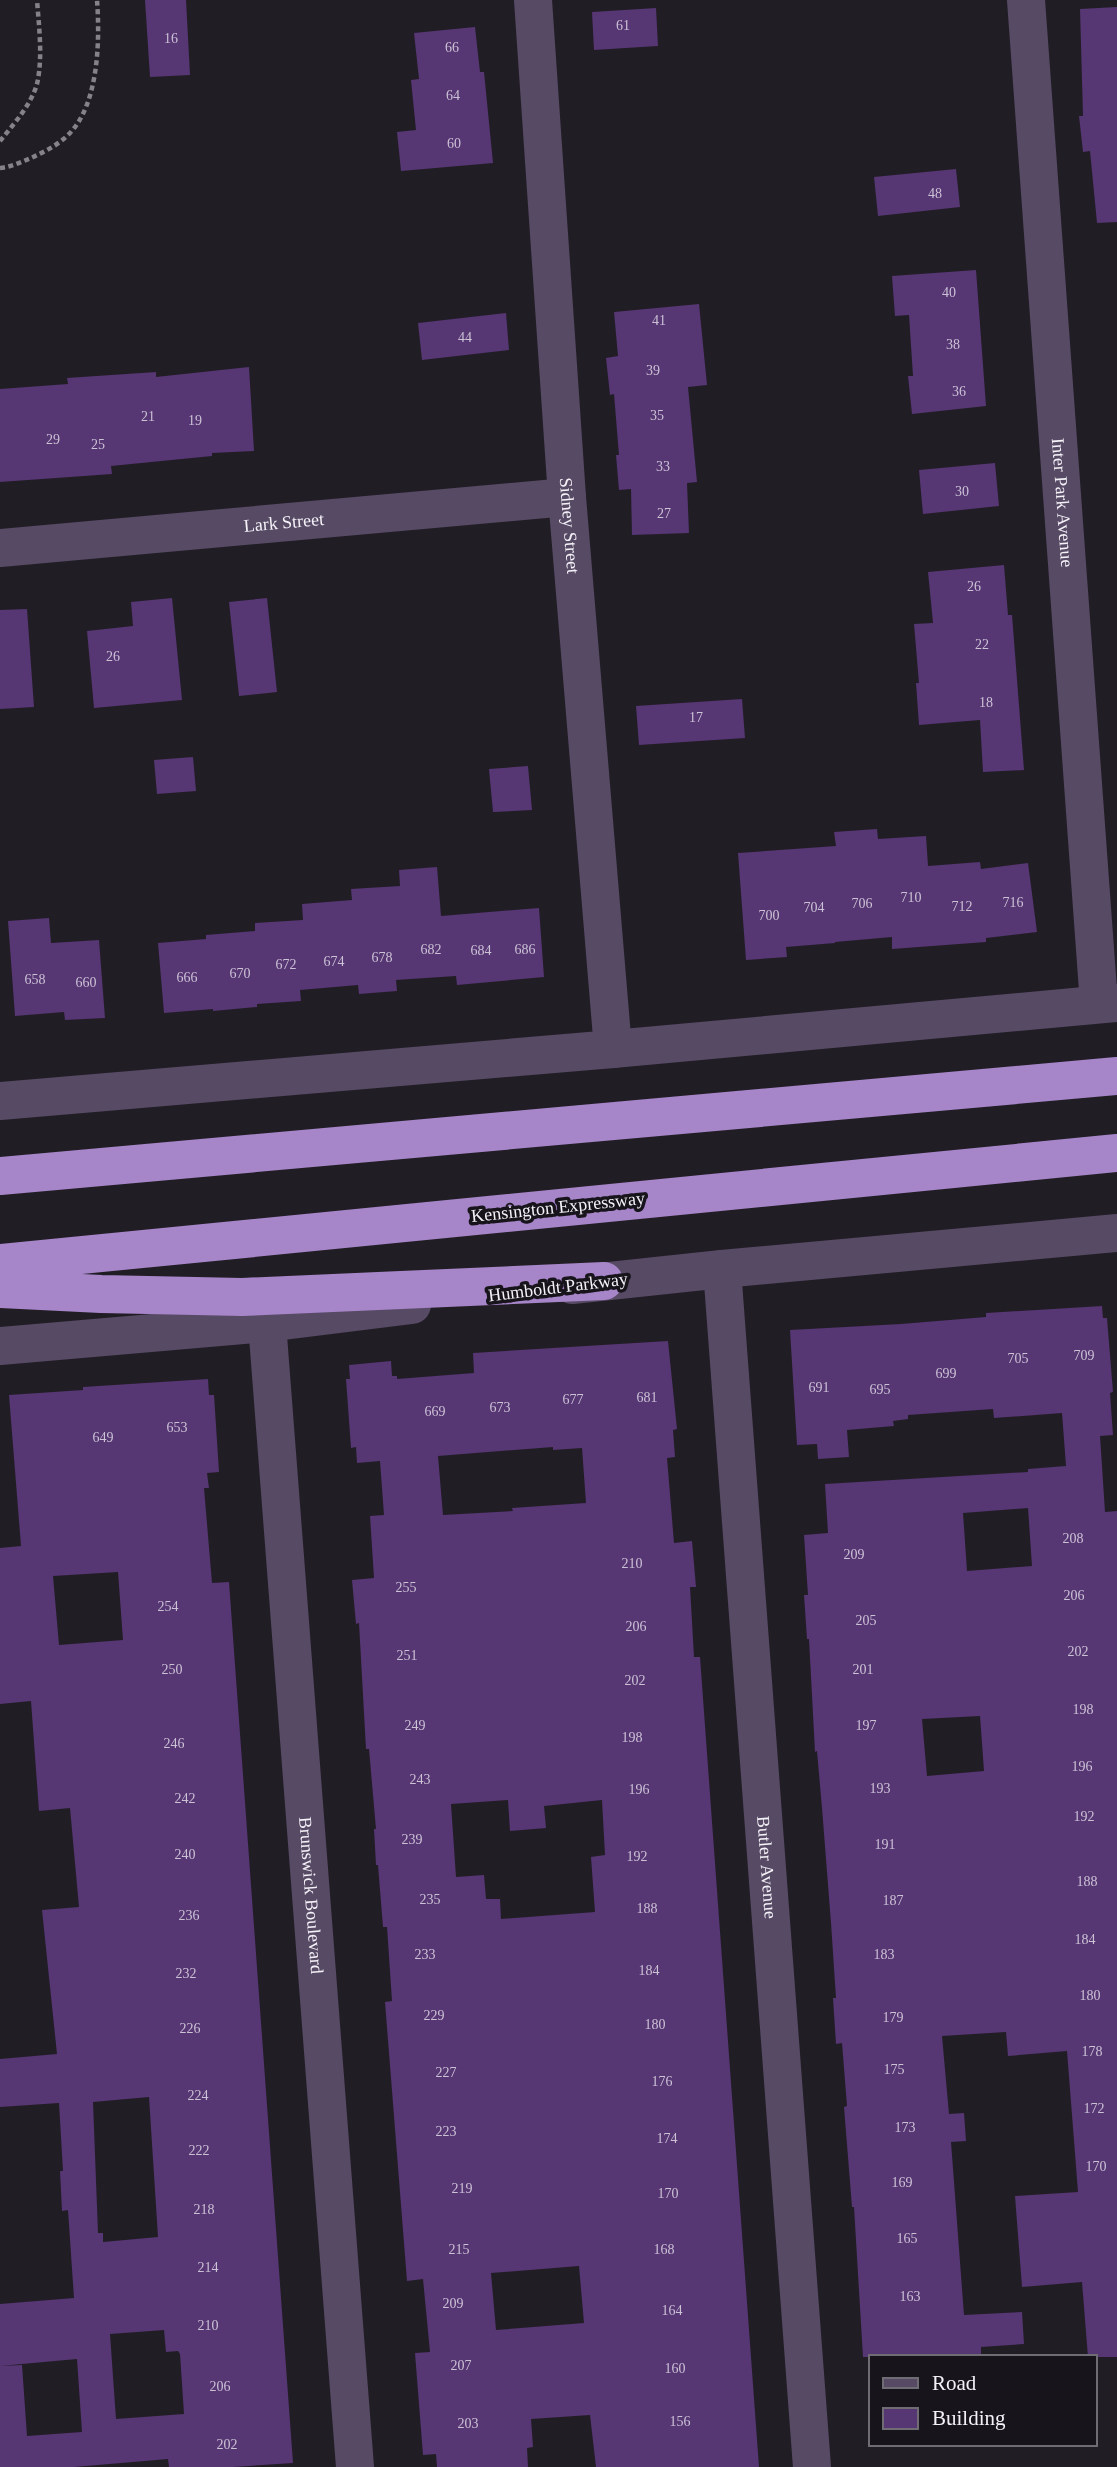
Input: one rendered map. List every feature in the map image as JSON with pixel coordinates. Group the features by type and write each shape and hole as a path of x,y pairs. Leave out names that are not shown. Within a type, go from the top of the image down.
{"highway":[{"path":"0,1176 1117,1076"},
{"name":"Kensington Expressway","path":"0,1263 1117,1153"},
{"path":"0,1289 242,1297 604,1281"}],"street":[{"name":"Sidney Street","path":"533,0 568,497 613,1049"},
{"name":"Inter Park Avenue","path":"1026,0 1108,1004"},
{"name":"Lark Street","path":"0,548 568,497"},
{"path":"0,1101 1108,1004"},
{"name":"Humboldt Parkway","path":"0,1346 267,1323 604,1281 1117,1233"},
{"name":"Butler Avenue","path":"722,1269 812,2467"},
{"name":"Brunswick Boulevard","path":"267,1323 355,2467"}],"path":[{"path":"0,141 20,116 37,86 40,49 37,0"},
{"path":"0,168 44,152 69,134 83,113 94,75 99,33 97,0"}],"building":[{"path":"145,0 186,0 190,75 150,77"},
{"path":"1117,7 1117,222 1097,223 1090,151 1083,152 1079,116 1083,116 1080,9"},
{"path":"656,8 658,46 594,50 592,12"},
{"path":"475,27 480,72 484,72 493,163 401,171 397,132 416,130 411,80 419,79 414,33"},
{"path":"956,169 960,207 878,216 874,177"},
{"path":"976,270 986,406 912,414 908,376 913,376 909,315 895,316 892,276"},
{"path":"699,304 707,385 688,387 697,482 687,483 689,533 632,535 631,489 619,490 614,394 610,395 606,358 618,356 614,312"},
{"path":"506,313 509,350 422,360 418,323"},
{"path":"249,367 254,451 212,453 212,456 111,466 112,474 0,482 0,389 68,384 67,378 156,372 156,377"},
{"path":"995,463 999,506 923,514 919,470"},
{"path":"1004,565 1008,615 1012,615 1024,770 983,772 980,720 919,725 914,624 933,623 928,572"},
{"path":"172,598 182,700 94,708 87,631 133,626 131,602"},
{"path":"267,598 277,692 239,696 229,602"},
{"path":"27,609 34,707 0,709 0,610"},
{"path":"742,699 745,738 639,745 636,706"},
{"path":"193,757 196,791 157,794 154,760"},
{"path":"528,766 532,810 493,812 489,769"},
{"path":"877,829 878,839 926,836 928,866 980,862 981,869 1028,863 1037,932 986,938 986,942 892,949 892,937 835,942 786,947 787,957 746,960 738,853 836,846 834,832"},
{"path":"437,867 441,916 539,908 544,977 457,985 456,976 396,980 397,991 359,994 358,985 300,990 301,1001 213,1011 164,1013 158,943 255,931 255,923 303,920 302,904 352,900 351,889 400,886 399,870"},
{"path":"49,918 51,943 99,940 105,1018 65,1020 64,1012 15,1016 8,921"},
{"path":"1102,1306 1103,1318 1107,1318 1113,1392 1110,1393 1113,1435 1100,1436 1105,1512 1117,1511 1117,2357 1088,2355 1082,2282 1022,2287 1015,2196 1078,2192 1067,2051 1008,2056 1006,2032 942,2036 949,2114 964,2113 966,2141 951,2142 964,2315 1022,2312 1024,2344 981,2347 981,2355 863,2357 854,2207 844,2107 847,2106 842,2043 836,2044 831,1923 817,1751 815,1752 804,1595 808,1595 804,1535 828,1533 825,1484 1028,1472 1028,1469 1066,1466 1062,1413 994,1418 993,1409 908,1415 908,1419 893,1421 894,1426 847,1430 849,1457 818,1459 817,1444 797,1445 790,1330 986,1317 986,1313","holes":["1028,1508 1032,1566 967,1571 963,1513","980,1716 984,1771 927,1776 922,1719"]},
{"path":"668,1341 677,1429 673,1430 675,1457 667,1458 674,1543 692,1541 696,1587 690,1587 694,1657 700,1657 759,2467 596,2467 590,2415 531,2419 533,2447 527,2448 528,2467 437,2467 436,2454 423,2455 415,2353 430,2352 423,2279 407,2281 385,2002 392,2001 387,1927 383,1927 376,1865 376,1829 369,1749 366,1749 359,1623 356,1624 352,1580 374,1578 370,1516 384,1515 380,1461 357,1463 356,1447 351,1448 346,1379 350,1379 349,1365 391,1361 392,1376 397,1376 397,1379 474,1373 473,1353","holes":["553,1447 553,1450 582,1448 586,1503 443,1515 438,1456","508,1800 510,1831 546,1828 544,1806 602,1800 605,1855 591,1857 595,1912 501,1919 500,1899 486,1899 484,1875 456,1877 451,1804","579,2266 584,2323 496,2330 491,2273"]},
{"path":"208,1379 209,1395 214,1395 219,1472 207,1473 209,1488 204,1488 212,1583 229,1582 293,2463 169,2467 168,2459 74,2467 0,2467 0,2366 0,2304 74,2298 68,2210 62,2211 60,2171 63,2171 59,2103 0,2107 0,2059 57,2054 42,1910 79,1907 70,1808 39,1811 31,1701 0,1704 0,1548 21,1546 9,1395","holes":["118,1572 123,1640 59,1645 53,1576","149,2097 158,2237 103,2242 103,2233 98,2233 93,2102","164,2330 166,2352 178,2351 180,2354 184,2414 116,2419 110,2334","77,2359 82,2432 27,2436 22,2365 0,2366"]}]}
